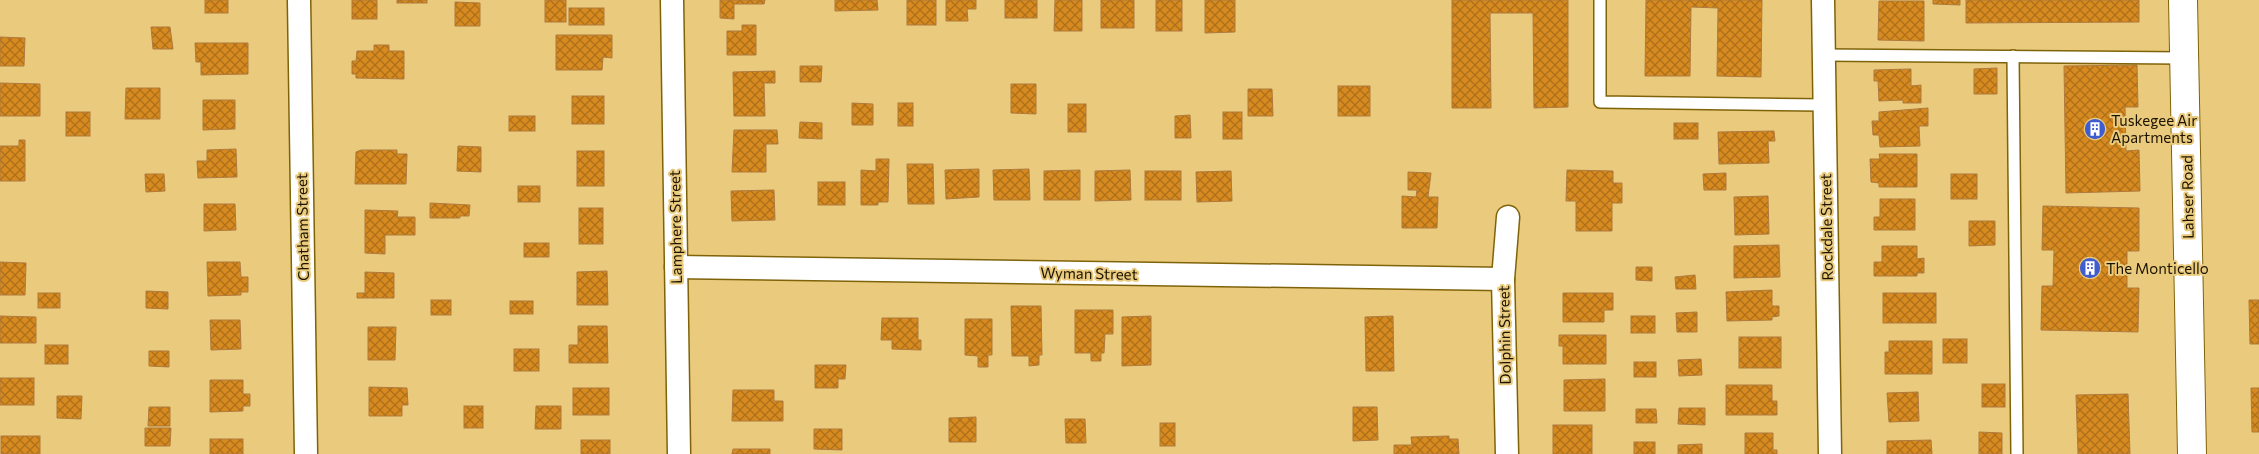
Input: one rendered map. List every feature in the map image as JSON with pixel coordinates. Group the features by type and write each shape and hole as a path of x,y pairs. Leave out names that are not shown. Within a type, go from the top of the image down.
{"main road":[{"name":"Lahser Road","path":"2183,0 2192,454"}],"street":[{"name":"Chatham Street","path":"299,0 306,454"},
{"name":"Lamphere Street","path":"672,0 679,454"},
{"name":"Rockdale Street","path":"1823,0 1830,454"},
{"name":"Dolphin Street","path":"1507,454 1503,279 1508,217"},
{"name":"Wyman Street","path":"676,267 1503,279"}],"lane":[{"path":"1600,0 1600,102 1824,105"},
{"path":"1823,55 2184,58"},
{"path":"2012,56 2017,454"}],"building":[{"path":"205,0 228,0 228,13 205,13"},
{"path":"352,0 377,0 377,19 352,19"},
{"path":"397,0 427,0 427,3 397,3"},
{"path":"545,0 566,0 566,22 545,22"},
{"path":"720,0 765,0 764,4 734,4 734,19 720,18"},
{"path":"835,0 877,0 878,10 835,11"},
{"path":"907,0 936,0 936,25 907,25"},
{"path":"946,0 976,0 976,9 967,9 968,21 946,21"},
{"path":"1005,0 1037,0 1037,18 1005,18"},
{"path":"1055,0 1082,0 1082,31 1054,31"},
{"path":"1101,0 1134,0 1134,28 1101,28"},
{"path":"1156,0 1182,0 1182,31 1156,31"},
{"path":"1205,0 1235,0 1235,32 1205,33"},
{"path":"1452,0 1568,0 1568,107 1534,108 1533,13 1490,13 1491,108 1452,108"},
{"path":"1646,0 1762,0 1761,77 1717,76 1718,8 1691,7 1690,76 1645,76"},
{"path":"1933,0 1960,0 1960,5 1933,4"},
{"path":"1966,0 2139,0 2139,22 1966,23"},
{"path":"1879,1 1924,1 1924,41 1878,40"},
{"path":"455,2 480,3 480,26 455,26"},
{"path":"569,8 604,8 604,25 569,25"},
{"path":"742,25 756,25 756,55 727,55 727,31 742,31"},
{"path":"151,27 170,27 173,49 153,49"},
{"path":"556,35 612,35 612,58 603,57 602,70 556,70"},
{"path":"0,37 25,38 24,66 0,66"},
{"path":"195,43 248,43 248,74 201,75 201,62 196,62"},
{"path":"374,45 389,45 389,51 404,51 404,79 356,78 356,74 352,74 352,61 356,61 357,51 374,51"},
{"name":"Tuskegee Air Apartments","path":"2137,65 2138,107 2125,107 2126,151 2139,150 2140,191 2066,193 2064,66"},
{"path":"800,66 822,66 821,82 800,82"},
{"path":"1997,68 1997,94 1974,94 1974,69"},
{"path":"1911,69 1911,86 1921,85 1921,103 1903,103 1903,100 1879,101 1878,81 1874,81 1874,70"},
{"path":"775,71 775,83 764,83 765,116 734,116 733,72"},
{"path":"0,83 40,84 40,116 0,116"},
{"path":"1011,84 1036,84 1036,114 1011,113"},
{"path":"1338,86 1370,86 1370,116 1338,116"},
{"path":"126,88 160,88 160,119 125,119"},
{"path":"1248,89 1272,89 1273,116 1248,116"},
{"path":"572,96 604,96 604,124 572,124"},
{"path":"203,100 235,100 235,129 203,130"},
{"path":"852,103 873,104 873,125 852,125"},
{"path":"898,103 913,103 913,126 898,126"},
{"path":"1068,104 1086,104 1086,132 1068,132"},
{"path":"1928,108 1928,126 1919,126 1920,146 1880,147 1879,135 1873,135 1872,121 1879,121 1879,112"},
{"path":"66,112 90,112 90,136 66,136"},
{"path":"1223,112 1242,112 1242,139 1223,139"},
{"path":"1190,115 1191,138 1175,138 1175,116"},
{"path":"509,116 535,116 535,131 509,131"},
{"path":"800,122 822,123 822,139 799,138"},
{"path":"1674,123 1698,123 1698,139 1674,139"},
{"path":"734,130 777,130 778,144 766,144 766,172 732,172"},
{"path":"1774,131 1775,141 1768,141 1769,163 1719,164 1718,132"},
{"path":"19,140 25,140 25,181 0,181 0,146 19,146"},
{"path":"458,146 481,147 481,172 457,171"},
{"path":"236,149 237,177 198,178 197,161 207,161 207,150"},
{"path":"361,150 397,150 397,154 407,154 406,184 355,184 356,152"},
{"path":"577,151 604,151 604,186 577,186"},
{"path":"1879,154 1917,154 1917,187 1879,187 1879,183 1871,182 1870,159 1880,159"},
{"path":"876,159 889,159 888,202 878,202 878,205 861,205 861,170 876,171"},
{"path":"907,164 933,164 934,204 908,204"},
{"path":"979,169 979,197 946,199 945,170"},
{"path":"1029,169 1030,200 994,200 993,170"},
{"path":"1080,170 1080,200 1044,200 1044,171"},
{"path":"1130,170 1131,200 1095,201 1095,171"},
{"path":"1567,170 1613,171 1613,183 1622,183 1622,203 1612,203 1612,231 1576,231 1576,201 1566,201"},
{"path":"1145,171 1181,171 1181,200 1145,200"},
{"path":"1231,171 1232,201 1197,202 1196,172"},
{"path":"1408,172 1431,173 1428,197 1438,197 1437,228 1402,228 1402,196 1416,197 1417,190 1408,190"},
{"path":"1726,173 1726,190 1704,190 1703,174"},
{"path":"145,174 164,174 165,191 146,192"},
{"path":"1951,174 1977,174 1977,199 1951,199"},
{"path":"818,182 845,182 845,205 818,205"},
{"path":"518,186 540,186 540,202 518,202"},
{"path":"774,190 775,220 732,221 731,191"},
{"path":"1768,196 1769,234 1735,235 1734,197"},
{"path":"1880,199 1915,199 1915,230 1874,230 1874,217 1880,217"},
{"path":"430,203 470,205 469,216 460,216 460,218 430,218"},
{"path":"204,204 235,204 236,230 204,231"},
{"name":"The Monticello","path":"2043,206 2139,208 2139,251 2127,251 2127,288 2139,288 2138,332 2041,330 2042,286 2053,286 2054,250 2042,250"},
{"path":"579,208 603,208 603,244 579,244"},
{"path":"365,210 398,211 397,217 415,217 415,235 385,235 385,254 365,253"},
{"path":"1969,221 1995,221 1995,245 1969,246"},
{"path":"524,243 549,243 549,257 524,257"},
{"path":"1779,245 1780,277 1734,278 1734,246"},
{"path":"1882,246 1917,246 1917,259 1924,258 1924,273 1917,273 1917,276 1874,276 1874,262 1882,262"},
{"path":"0,262 26,263 25,295 0,295"},
{"path":"207,262 240,262 241,277 248,277 248,292 241,292 241,295 208,296"},
{"path":"1636,267 1652,267 1652,281 1636,280"},
{"path":"607,271 608,305 577,305 577,272"},
{"path":"365,272 394,273 394,298 357,298 357,293 365,293"},
{"path":"1695,275 1696,289 1676,289 1675,277"},
{"path":"1772,290 1772,306 1779,306 1779,316 1772,317 1772,320 1727,321 1726,292"},
{"path":"146,291 168,292 168,309 146,308"},
{"path":"38,293 60,293 60,308 38,308"},
{"path":"1563,293 1613,293 1613,310 1604,310 1604,322 1563,322"},
{"path":"1883,293 1936,293 1936,323 1883,323"},
{"path":"431,300 451,300 451,315 431,315"},
{"path":"2249,300 2259,300 2259,344 2250,344"},
{"path":"510,301 533,301 533,314 510,314"},
{"path":"1011,306 1041,306 1042,355 1039,355 1039,365 1029,366 1029,356 1012,356"},
{"path":"1075,310 1113,310 1113,334 1105,334 1104,353 1101,353 1101,361 1091,361 1091,353 1075,353"},
{"path":"1697,312 1697,332 1677,332 1676,313"},
{"path":"0,316 36,317 36,343 0,343"},
{"path":"1151,316 1151,365 1122,366 1122,317"},
{"path":"1393,316 1394,371 1366,371 1365,317"},
{"path":"1631,316 1655,316 1655,333 1631,333"},
{"path":"882,318 918,318 918,340 921,340 921,350 892,349 892,340 881,340"},
{"path":"965,319 992,319 992,355 988,355 988,367 978,367 978,356 965,355"},
{"path":"210,320 240,320 241,349 211,350"},
{"path":"578,326 607,326 608,363 569,363 569,345 578,345"},
{"path":"368,327 396,327 395,360 368,360"},
{"path":"1559,335 1606,335 1606,364 1563,364 1563,346 1559,346"},
{"path":"1739,337 1781,337 1781,368 1739,368"},
{"path":"1943,339 1967,339 1967,363 1943,363"},
{"path":"1889,341 1932,341 1932,374 1885,374 1885,352 1889,352"},
{"path":"45,345 68,345 68,364 45,364"},
{"path":"514,349 539,349 539,371 514,371"},
{"path":"149,351 169,351 169,367 149,366"},
{"path":"1701,359 1702,375 1679,376 1678,360"},
{"path":"1634,362 1656,362 1656,377 1634,377"},
{"path":"815,365 846,365 845,379 838,379 838,388 815,388"},
{"path":"0,378 34,378 34,405 0,405"},
{"path":"1605,379 1605,411 1564,411 1564,380"},
{"path":"210,380 243,380 243,394 250,394 250,406 243,406 243,411 210,412"},
{"path":"1982,384 2005,384 2005,407 1982,407"},
{"path":"1726,385 1772,385 1772,401 1777,401 1777,415 1726,415"},
{"path":"369,387 407,388 408,405 402,405 402,416 369,416"},
{"path":"573,388 609,388 609,415 573,415"},
{"path":"2251,388 2259,388 2259,432 2252,432"},
{"path":"733,390 774,390 774,401 783,401 783,421 732,421"},
{"path":"1918,392 1919,421 1889,422 1887,393"},
{"path":"2128,394 2130,454 2078,454 2076,395"},
{"path":"57,396 82,396 81,419 57,418"},
{"path":"464,406 483,406 483,428 464,428"},
{"path":"536,406 561,406 561,429 535,429"},
{"path":"149,407 170,407 170,426 148,426"},
{"path":"1353,407 1377,407 1378,440 1353,441"},
{"path":"1679,408 1705,408 1705,425 1678,424"},
{"path":"1636,409 1656,409 1657,423 1636,423"},
{"path":"976,417 976,442 949,442 949,418"},
{"path":"1065,419 1085,419 1086,443 1066,443"},
{"path":"1160,423 1175,423 1175,446 1160,446"},
{"path":"1553,425 1592,425 1592,454 1553,454"},
{"path":"145,428 171,428 170,446 145,446"},
{"path":"814,429 842,429 842,450 814,449"},
{"path":"1979,432 2002,433 2002,454 1979,454"},
{"path":"1745,433 1773,433 1773,450 1777,450 1777,454 1745,454"},
{"path":"1,436 40,436 40,454 1,454"},
{"path":"1449,436 1449,439 1458,439 1459,454 1394,454 1394,445 1412,445 1411,437"},
{"path":"210,439 243,439 243,454 210,454"},
{"path":"581,440 610,440 610,454 581,454"},
{"path":"1931,440 1932,454 1887,454 1887,441"},
{"path":"1634,442 1655,442 1655,454 1634,454"},
{"path":"1702,444 1702,454 1678,454 1678,445"},
{"path":"733,449 770,449 770,454 732,454"}],"place":[{"name":"Tuskegee Air Apartments","path":"2095,129"},
{"name":"The Monticello","path":"2090,268"}]}
